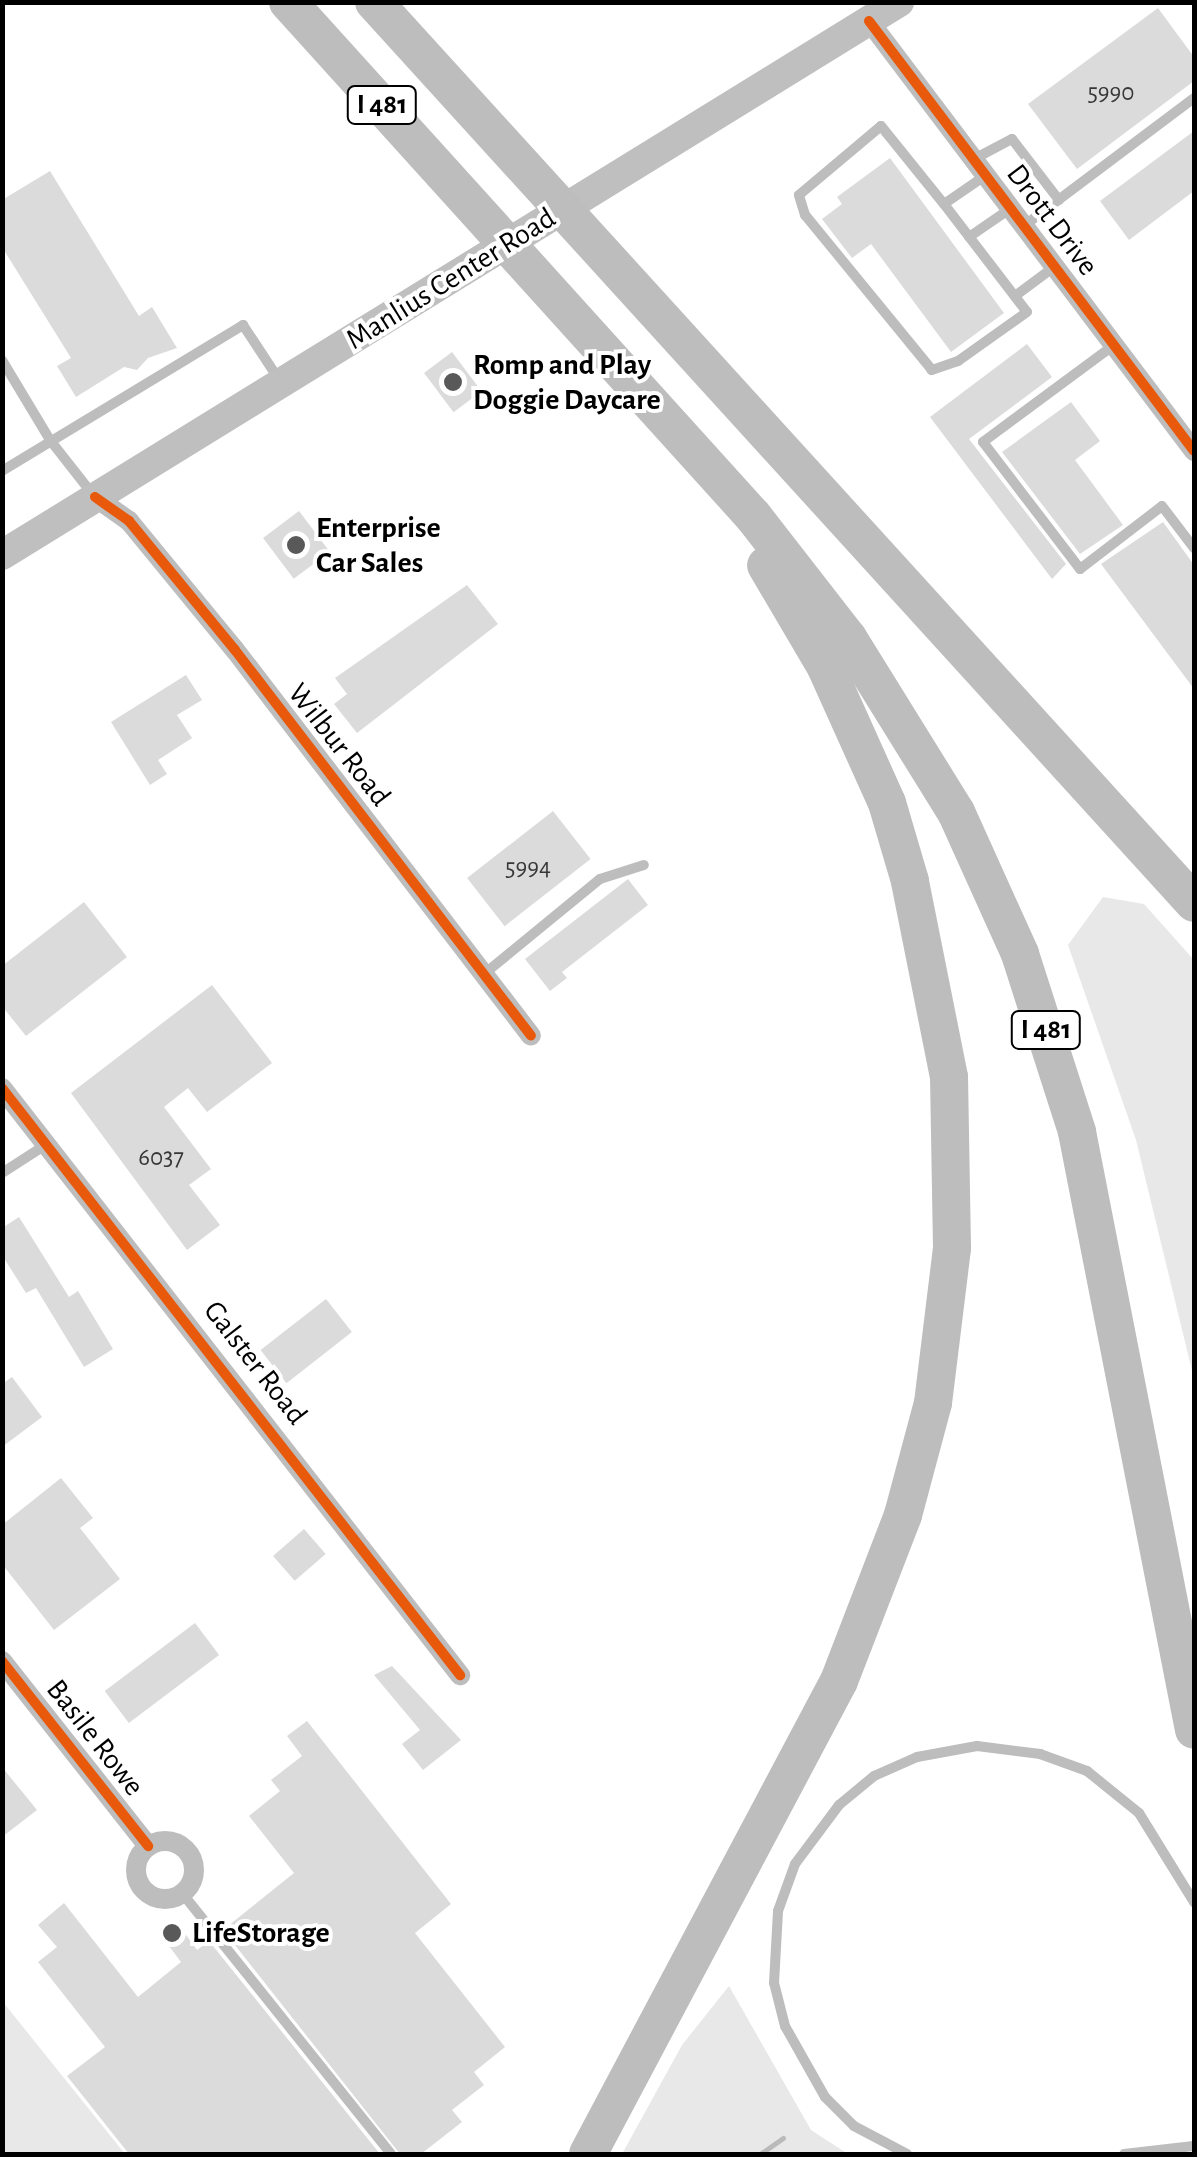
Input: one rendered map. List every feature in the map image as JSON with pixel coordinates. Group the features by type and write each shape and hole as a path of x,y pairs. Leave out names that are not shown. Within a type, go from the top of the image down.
{"highway":[{"name":"I 481","path":"288,2 674,426 802,577 911,732 1020,954 1060,1072 1097,1218 1194,1730"},
{"name":"I 481","path":"374,2 526,174 1194,903"},
{"path":"588,2154 839,1681 904,1515 934,1404 952,1248 949,1076 910,881 887,803 826,666 674,426"}],"main road":[{"name":"Manlius Center Road","path":"2,556 899,2"}],"street":[{"name":"Drott Drive","path":"869,21 1194,451"},
{"name":"Wilbur Road","path":"95,497 129,522 235,650 531,1036"},
{"name":"Galster Road","path":"2,1088 460,1675"},
{"name":"Basile Rowe","path":"2,1661 148,1846"},
{"path":"171,1841 190,1854 194,1878 182,1894 164,1900 142,1890 135,1871 148,1846 171,1841"}],"lane":[{"path":"1025,225 1194,98"},
{"path":"881,126 969,237 1027,312 958,361 932,370 805,215 799,195 881,126"},
{"path":"944,204 1012,139 1058,200"},
{"path":"969,237 1012,208"},
{"path":"1015,296 1056,266"},
{"path":"2,471 243,324 281,383"},
{"path":"1114,344 982,442 1080,568 1162,506 1194,548"},
{"path":"2,360 50,440 95,497"},
{"path":"484,974 600,879 644,865"},
{"path":"2,1173 47,1144"},
{"path":"907,2154 854,2126 825,2098 785,2026 774,1982 778,1911 795,1864 839,1804 874,1776 917,1757 978,1746 1040,1754 1087,1771 1139,1813 1194,1902"},
{"path":"182,1894 391,2154"},
{"path":"1124,2154 1194,2146"}],"shaded area":[{"path":"1103,897 1144,904 1194,960 1194,1379 1136,1140 1068,945"},
{"path":"729,1986 811,2130 848,2154 622,2154 682,2045"},
{"path":"3,2002 125,2154 3,2154"}],"building":[{"path":"1158,8 1194,57 1194,81 1077,169 1028,104"},
{"path":"1194,131 1194,191 1129,240 1100,201"},
{"path":"890,158 1004,313 951,352 871,244 852,258 822,219 842,204 837,197"},
{"path":"50,171 139,316 152,307 177,348 148,358 137,370 124,367 76,397 57,366 71,358 2,247 2,200"},
{"path":"1027,344 1052,377 969,439 1066,564 1052,579 930,417"},
{"name":"Romp and Play Doggie Daycare","path":"452,352 481,391 454,412 424,373"},
{"path":"1071,402 1100,441 1075,460 1123,525 1080,554 1002,452"},
{"name":"Enterprise Car Sales","path":"299,511 330,552 294,579 263,538"},
{"path":"1163,522 1194,565 1194,689 1101,564"},
{"path":"467,585 498,624 357,733 334,704 347,694 335,678"},
{"path":"186,675 202,700 177,715 192,738 158,760 167,774 150,785 111,722"},
{"path":"553,811 591,859 505,926 467,878"},
{"path":"628,879 648,905 562,972 567,978 550,991 525,959"},
{"path":"84,902 127,957 26,1036 2,1006 2,966"},
{"path":"212,985 272,1063 207,1112 188,1088 164,1107 211,1169 189,1185 220,1225 187,1250 71,1093"},
{"path":"19,1217 69,1297 78,1291 113,1349 84,1367 36,1288 26,1293 2,1255 2,1228"},
{"path":"326,1299 352,1332 286,1383 261,1350"},
{"path":"12,1377 42,1417 2,1447 2,1384"},
{"path":"61,1478 93,1518 80,1528 120,1579 54,1630 2,1564 2,1525"},
{"path":"304,1529 326,1554 295,1581 273,1556"},
{"path":"195,1623 219,1655 129,1723 105,1691"},
{"path":"392,1666 461,1740 423,1770 402,1744 420,1730 374,1675"},
{"path":"307,1721 451,1904 415,1933 505,2047 474,2072 484,2085 452,2110 462,2122 421,2154 400,2154 223,1930 294,1873 249,1816 280,1791 271,1780 302,1756 287,1736"},
{"path":"2,1767 37,1810 2,1837"},
{"path":"64,1903 138,1997 181,1962 160,1934 176,1921 197,1950 209,1941 380,2154 129,2154 67,2076 105,2047 38,1962 57,1947 38,1925"}],"waterway":[{"path":"760,2154 783,2138"}],"cycle path":[{"path":"869,21 1194,451"},
{"path":"95,497 129,521 235,650 531,1036"},
{"path":"2,1088 460,1675"},
{"path":"2,1661 148,1846"}],"place":[{"name":"Romp and Play Doggie Daycare","path":"453,382"},
{"name":"Enterprise Car Sales","path":"296,545"},
{"name":"LifeStorage","path":"172,1933"}]}
